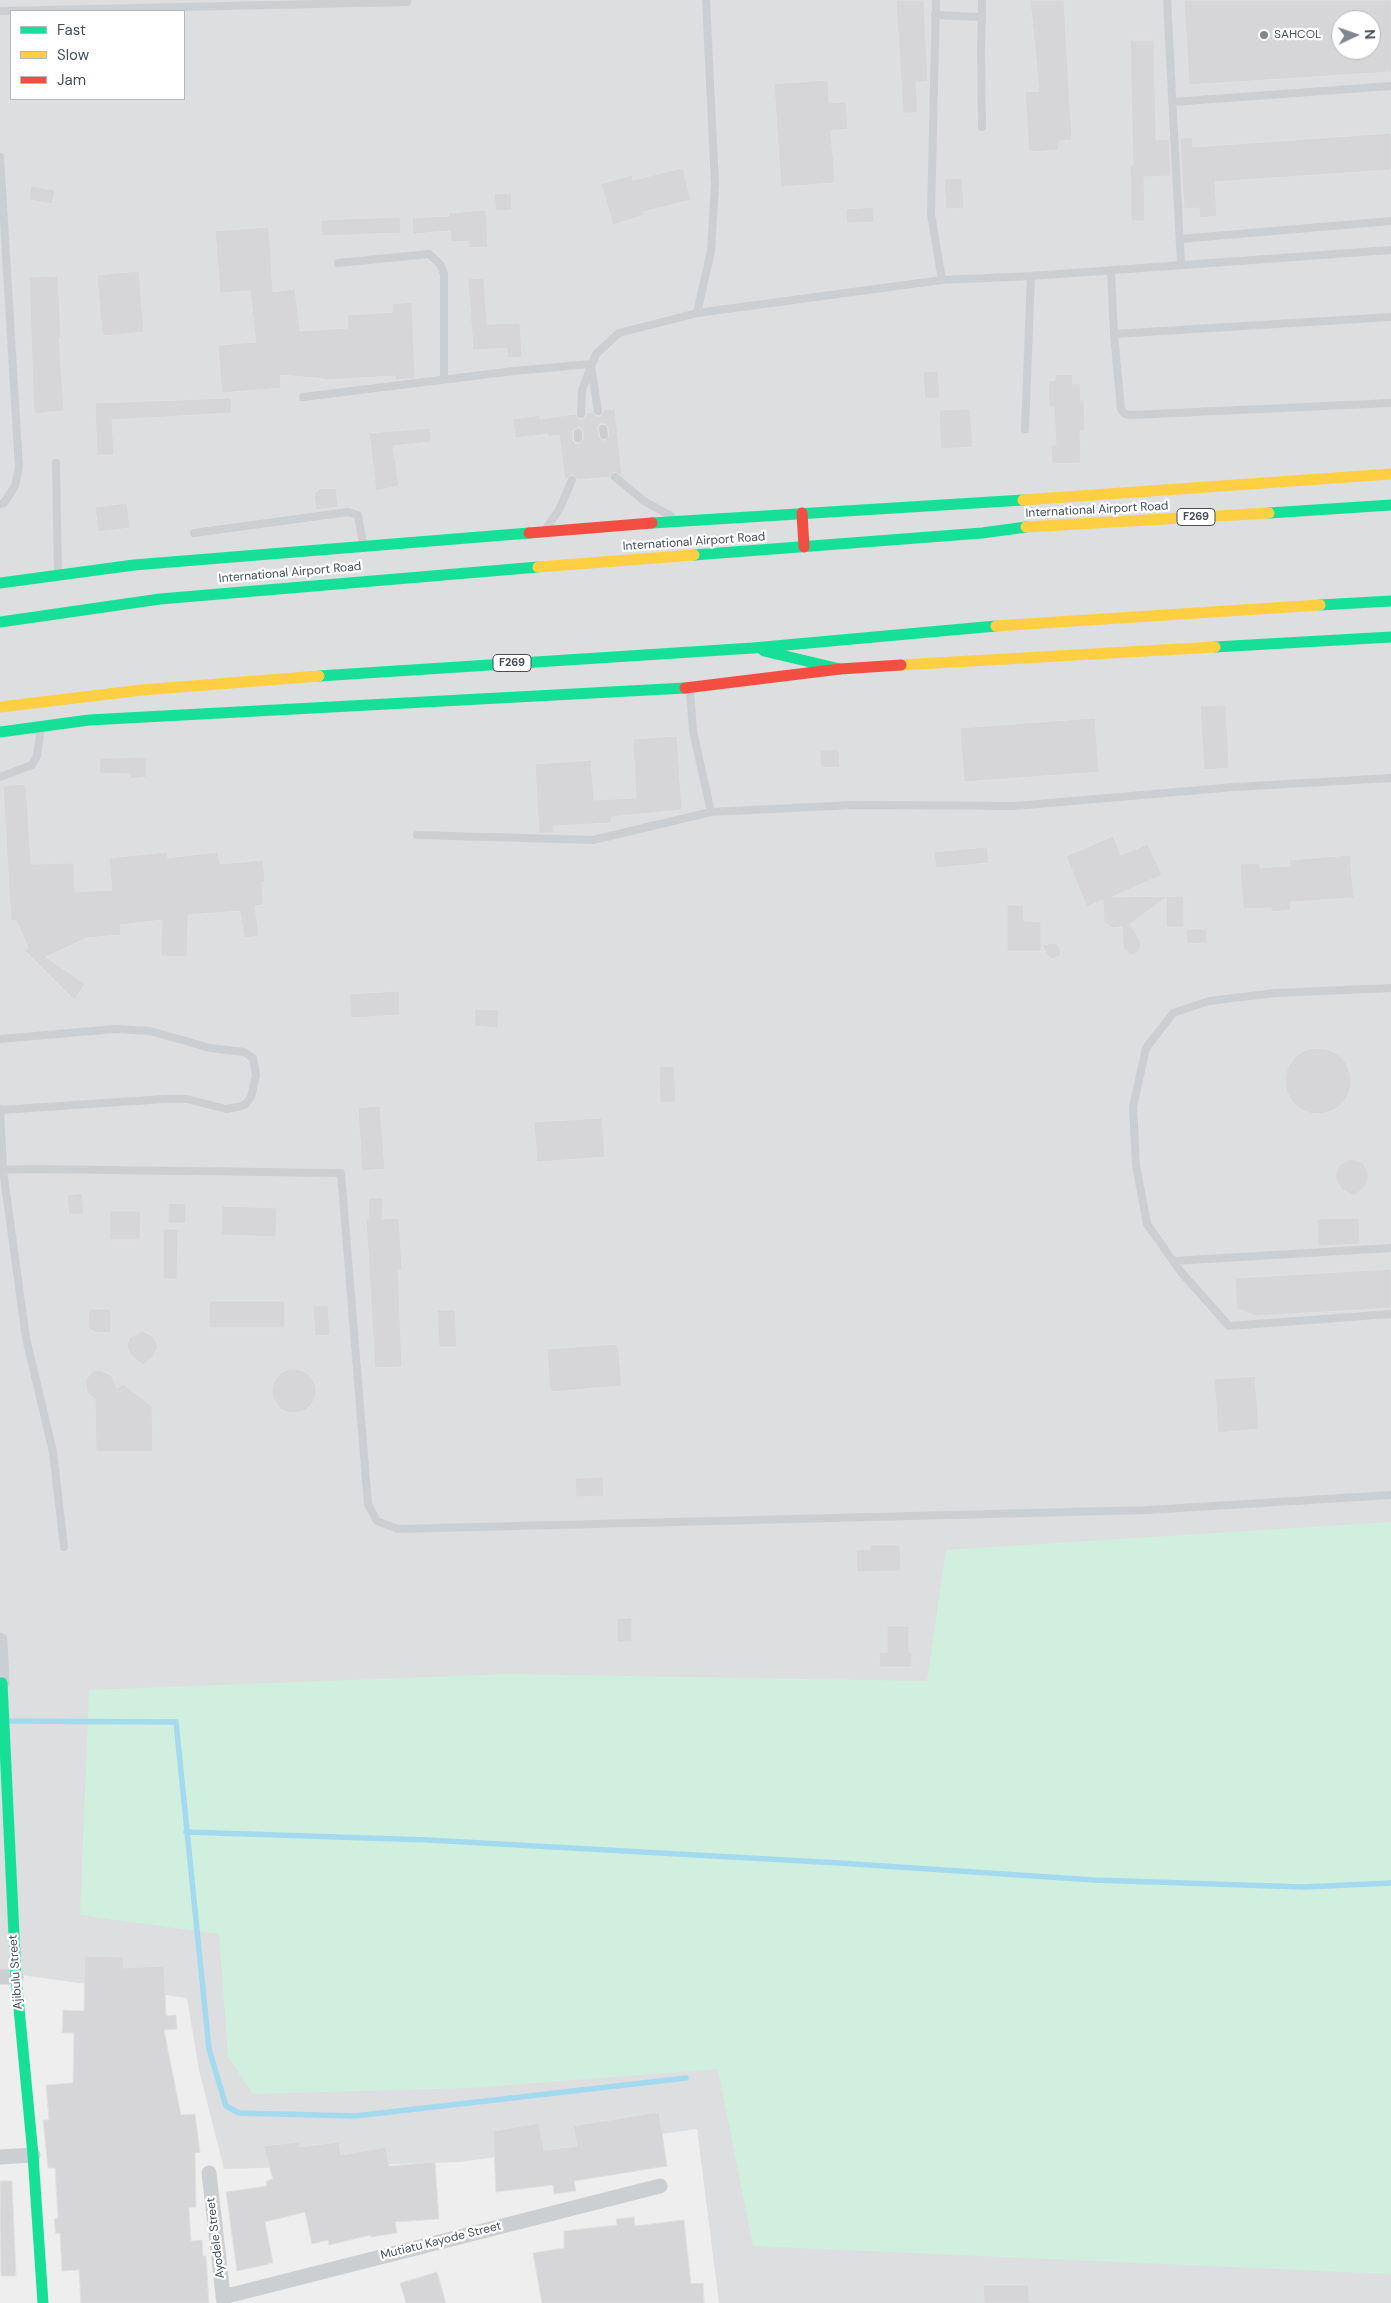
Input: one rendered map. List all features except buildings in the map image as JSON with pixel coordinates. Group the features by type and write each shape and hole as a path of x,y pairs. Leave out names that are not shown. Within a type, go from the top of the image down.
{"main road":[{"name":"International Airport Road","path":"0,583 134,565 679,521 1391,474"},
{"name":"International Airport Road","path":"0,622 160,599 344,582 982,533 1002,529 1391,506"},
{"path":"802,513 804,547"},
{"name":"F269","path":"0,707 142,690 347,674 753,648 1024,623 1391,600"},
{"path":"0,732 89,720 689,688 840,669 1391,637"},
{"path":"753,648 840,669"},
{"name":"Ajibulu Street","path":"2,1683 16,1977 33,2155 43,2303"}],"street":[{"name":"Ajibulu Street","path":"0,1640 2,1683"},
{"path":"0,1977 16,1977"},
{"path":"0,2157 33,2155"},
{"name":"Ayodele Street","path":"209,2173 223,2300"},
{"name":"Mutiatu Kayode Street","path":"223,2300 660,2186"}],"lane":[{"path":"697,313 711,250 715,184 706,0"},
{"path":"936,0 931,214 942,280"},
{"path":"982,0 982,126"},
{"path":"1166,0 1181,265"},
{"path":"45,10 407,2"},
{"path":"935,15 982,17"},
{"path":"1172,102 1391,86"},
{"path":"0,157 19,467 15,486 0,504"},
{"path":"1180,239 1391,220"},
{"path":"581,414 582,390 590,364 596,354 620,333 697,313 942,280 1031,276 1391,250"},
{"path":"338,263 429,254 440,264 444,274 444,379"},
{"path":"1111,270 1114,334 1121,409 1125,414 1131,416 1391,403"},
{"path":"1025,429 1031,276"},
{"path":"1114,334 1391,317"},
{"path":"303,397 444,379 590,364"},
{"path":"590,364 598,411"},
{"path":"56,463 58,575"},
{"path":"615,476 644,501 679,521"},
{"path":"544,532 559,510 572,480"},
{"path":"194,533 348,512 358,515 363,546"},
{"path":"689,688 694,731 711,812"},
{"path":"0,778 32,765 37,756 41,726"},
{"path":"416,835 592,840 711,812 853,805 1015,806 1235,787 1391,778"},
{"path":"1391,988 1276,993 1209,1001 1172,1013 1146,1048 1133,1107 1136,1165 1147,1224 1173,1261 1229,1326 1391,1314"},
{"path":"0,1038 115,1029 150,1031 210,1048 244,1052 253,1058 256,1076 251,1097 246,1104 226,1109 186,1099 165,1099 0,1110 2,1170 26,1338 53,1452 64,1547"},
{"path":"2,1170 341,1174 368,1504 377,1521 398,1529 1148,1510 1391,1495"},
{"path":"1173,1261 1391,1248"}],"shaded area":[{"path":"0,0 1391,0 1391,2303 719,2303 697,2129 460,2162 224,2169 199,2070 187,1998 0,1972"}],"green space":[{"path":"1391,1522 1391,2274 753,2246 718,2069 470,2088 253,2094 228,2057 219,1934 80,1915 89,1690 508,1674 927,1681 946,1550"}],"waterway":[{"path":"9,1721 176,1722 209,2049 226,2106 239,2113 355,2116 686,2078"},
{"path":"186,1832 428,1840 839,1863 1094,1880 1303,1887 1391,1883"}],"traffic: fast":[{"path":"652,523 1023,500"},
{"path":"1269,513 1391,505"},
{"path":"694,555 982,533 1026,527"},
{"path":"0,583 134,565 529,533"},
{"path":"0,622 160,599 538,567"},
{"path":"1320,605 1391,601"},
{"path":"319,676 753,648 996,626"},
{"path":"1215,647 1391,637"},
{"path":"764,651 840,669"},
{"path":"0,732 89,720 685,688"},
{"path":"2,1683 16,1977 33,2155 43,2303"}],"traffic: slow":[{"path":"1023,500 1391,474"},
{"path":"1026,527 1269,513"},
{"path":"538,567 694,555"},
{"path":"996,626 1320,605"},
{"path":"901,665 1215,647"},
{"path":"0,707 142,690 319,676"}],"traffic: jam":[{"path":"802,513 804,547"},
{"path":"529,533 652,523"},
{"path":"685,688 840,669 901,665"}],"place":[{"name":"SAHCOL","path":"1264,35"}]}
